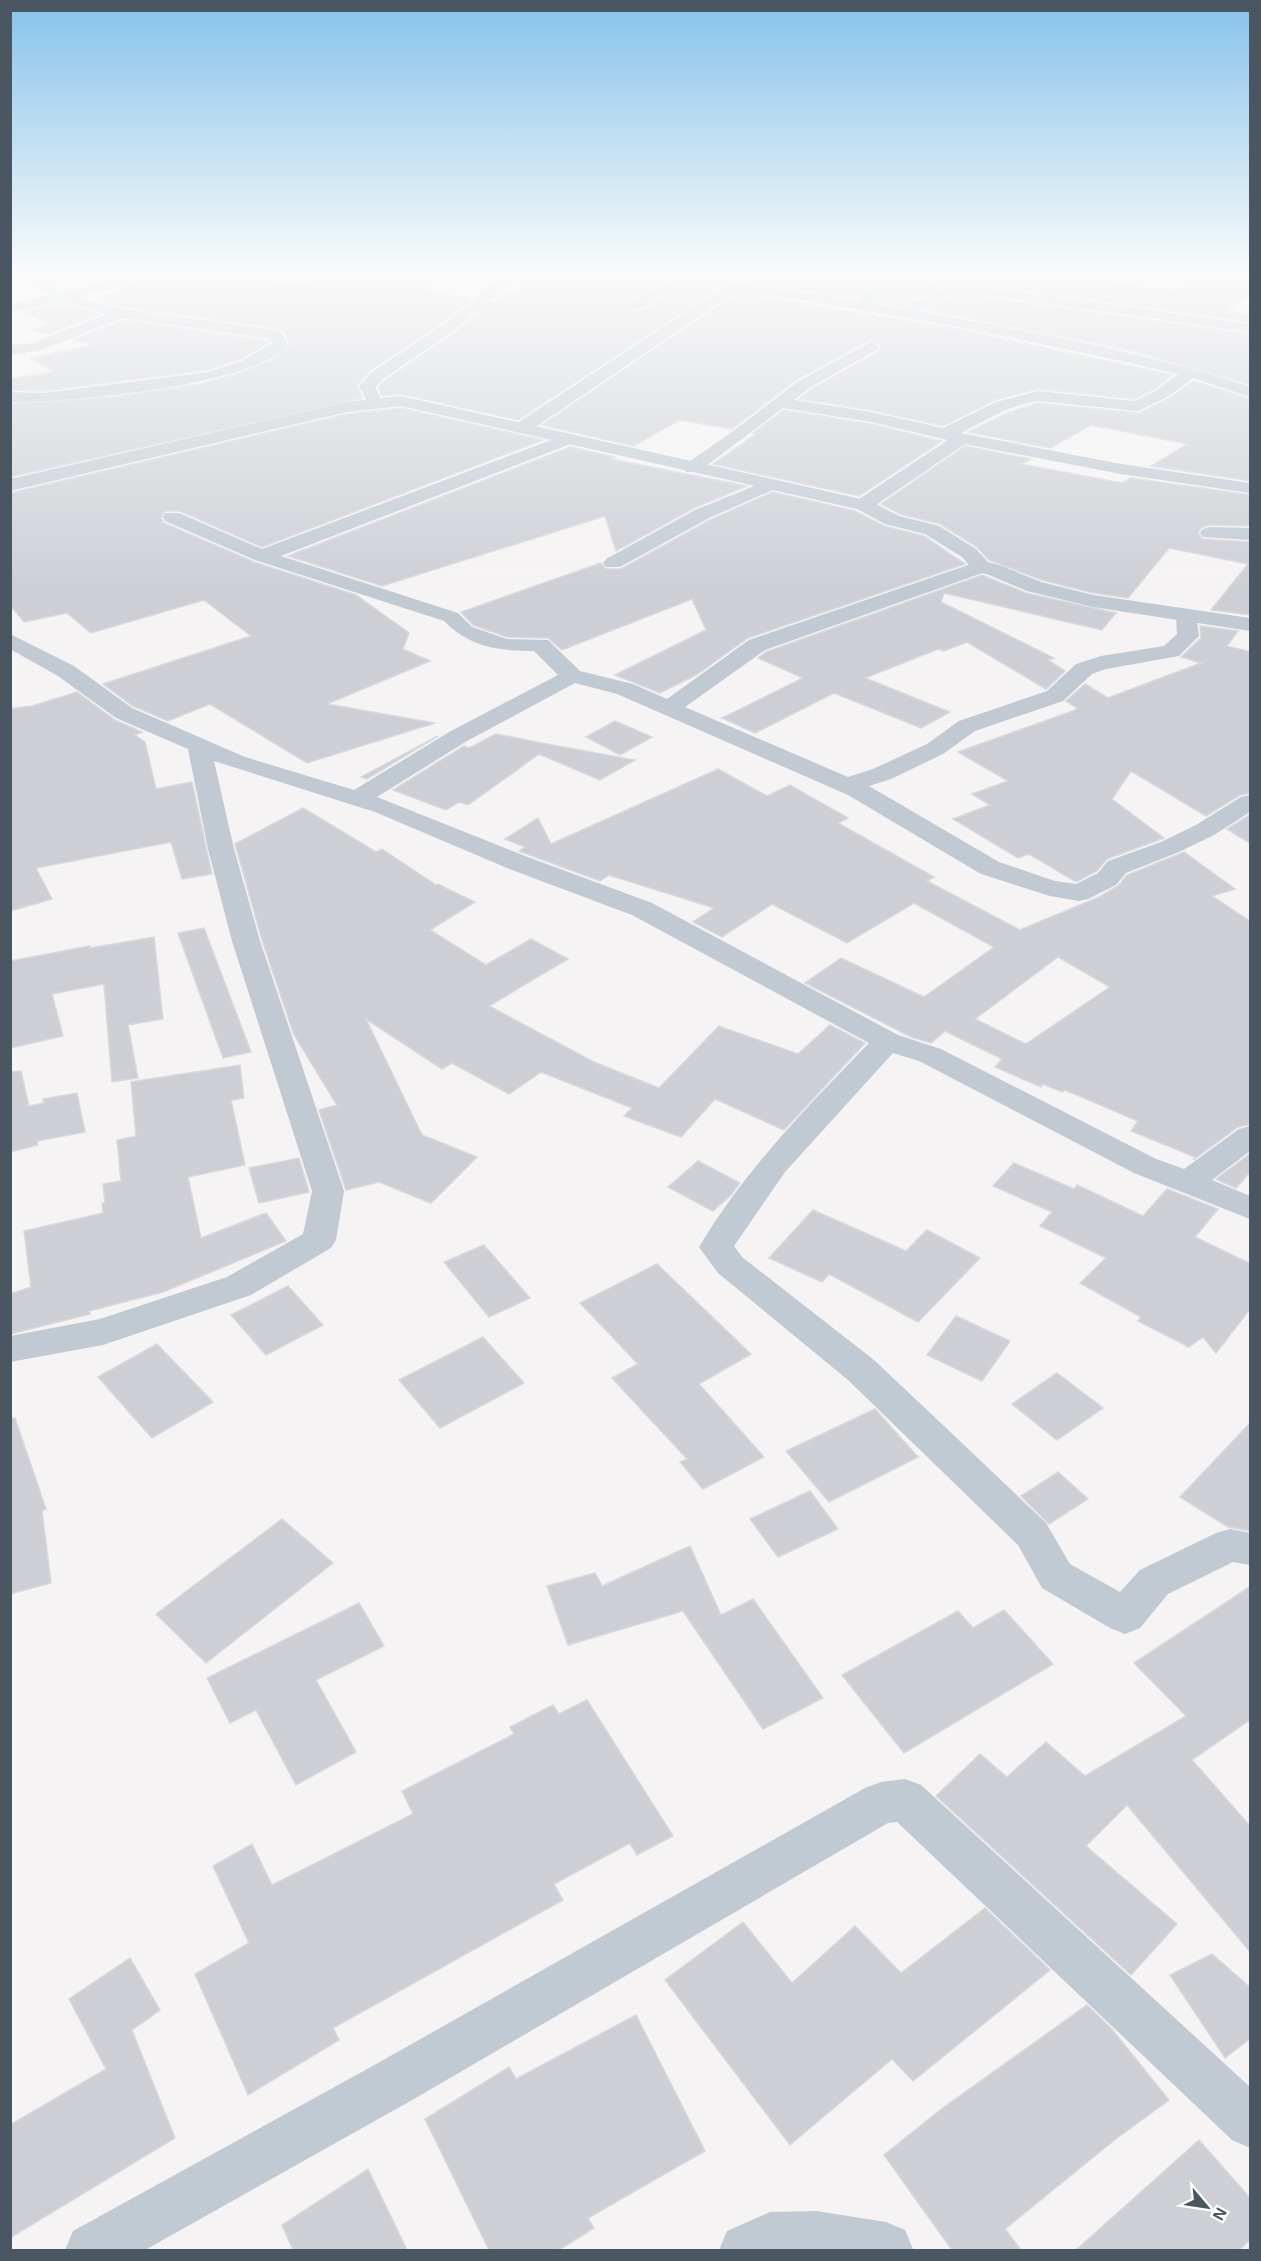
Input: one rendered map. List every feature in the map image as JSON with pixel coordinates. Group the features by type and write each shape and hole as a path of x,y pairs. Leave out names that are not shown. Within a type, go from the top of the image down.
{"street":[{"path":"10,397 44,398 183,380"},
{"path":"373,380 367,386 375,402"},
{"path":"522,428 595,380"},
{"path":"692,468 813,380"},
{"path":"863,506 953,436 1001,405 1025,397 1038,396 1138,406 1163,393 1181,380"},
{"path":"1213,380 1244,390"},
{"path":"10,485 347,407 375,402 401,401 863,506 878,511 892,520 932,530 969,553 981,567 1054,592 1093,601 1251,625"},
{"path":"780,403 871,417 953,436 1121,469 1251,488"},
{"path":"262,556 567,439"},
{"path":"613,563 702,514 769,485"},
{"path":"172,517 262,556 451,617 465,632 505,645 540,645 572,676 625,689 857,790 990,868 1050,888 1079,893 1107,879 1117,867 1170,847 1205,830 1251,802"},
{"path":"1210,533 1251,534"},
{"path":"669,708 758,645 981,567"},
{"path":"846,786 882,774 935,749 967,726 1054,696 1065,689 1084,669 1101,663 1171,651 1188,636 1186,616"},
{"path":"10,640 66,671 124,713 237,762 384,807 516,862 642,909 888,1041 930,1055 1144,1166 1251,1208"},
{"path":"357,799 459,736 572,676"},
{"path":"10,1349 103,1332 239,1286 319,1240 328,1191 246,941 221,849 200,746"},
{"path":"888,1041 772,1164 734,1216 717,1247 730,1265 861,1370 1024,1526 1032,1534 1056,1576 1125,1616 1154,1582 1230,1545 1251,1549"},
{"path":"1187,1183 1251,1136"},
{"path":"92,2250 396,2081 881,1803 893,1801 905,1800 1251,2122"},
{"path":"746,2250 770,2239 816,2238 886,2249"}],"building":[{"path":"10,380 134,380 44,391 10,390"},
{"path":"216,380 362,380 357,386 363,398 10,477 10,404 113,397"},
{"path":"385,380 580,380 518,420 401,394 382,396 378,387"},
{"path":"610,380 797,380 732,429 679,420 634,446 542,425"},
{"path":"829,380 1167,380 1135,399 1037,389 995,400 943,426 871,410 799,399"},
{"path":"1232,380 1251,380 1251,385"},
{"path":"1193,381 1251,399 1251,481 1151,466 1188,444 1091,425 1050,448 968,432 1009,412 1038,403 1139,413 1170,398"},
{"path":"401,408 543,440 262,547 180,511 165,511 161,518 164,523 254,562 356,595 409,633 403,649 430,661 327,704 435,723 307,763 210,704 168,721 133,706 103,684 251,636 204,600 91,633 67,613 24,622 10,605 10,493 347,414"},
{"path":"784,410 871,424 942,441 859,496 713,464 756,434 753,433"},
{"path":"965,446 1031,459 1021,464 1122,483 1131,478 1251,495 1251,526 1209,525 1201,528 1198,533 1203,539 1251,542 1251,615 1211,610 1248,564 1169,548 1128,598 1093,593 1042,580 989,560 977,547 940,524 900,514 881,504"},
{"path":"570,447 615,457 611,459 747,486 694,508 616,551 605,516 382,586 288,556"},
{"path":"773,492 855,511 884,526 924,536 965,564 748,638 696,675 660,693 615,675 706,630 692,599 562,650 548,638 507,637 473,625 461,612 601,563 606,569 621,569 710,520"},
{"path":"982,575 1026,593 1116,613 1102,630 944,593 941,602 1054,658 1048,660 1065,671 1046,689 967,642 944,651 938,649 865,678 950,712 921,728 834,693 755,733 722,718 803,678 758,658 766,652"},
{"path":"1200,626 1238,631 1227,646 1251,652 1251,793 1240,795 1206,816 1131,771 1112,799 1164,838 1107,859 1097,871 1076,882 1029,854 1018,858 953,819 990,805 972,794 1008,781 958,752 1078,709 1066,701 1085,684 1108,698 1201,663 1181,657 1201,638"},
{"path":"77,692 115,720 142,732 135,735 145,742 156,789 192,782 212,874 182,879 171,842 36,868 52,899 10,911 10,709 32,706"},
{"path":"615,721 652,737 620,755 586,737"},
{"path":"496,734 635,760 600,780 539,754 468,805 459,802 446,810 393,790 464,746 469,748"},
{"path":"438,736 367,779 361,777"},
{"path":"718,769 767,796 790,785 848,818 838,823 934,877 927,881 1020,930 1099,897 1118,886 1127,875 1184,852 1235,889 1212,896 1251,922 1251,1124 1238,1127 1193,1160 1195,1157 1131,1131 1138,1121 1065,1090 1062,1092 1043,1084 1041,1087 995,1067 1002,1059 945,1031 931,1043 911,1037 805,983 841,958 924,997 994,947 914,903 847,943 772,904 722,937 693,922 714,908 609,875 600,881 519,851 525,847 505,839 538,818 551,844","holes":["1058,957 1110,987 1026,1044 975,1019"]},
{"path":"303,808 376,852 382,849 436,885 475,902 430,930 486,965 531,939 568,959 489,1006 594,1062 659,1088 719,1026 798,1054 830,1025 865,1043 784,1130 715,1099 681,1137 624,1116 632,1108 541,1072 509,1094 452,1063 442,1069 366,1019 422,1135 477,1157 431,1203 379,1182 346,1190 319,1110 337,1105 294,1035 262,940 235,844"},
{"path":"1251,814 1251,844 1227,829"},
{"path":"204,928 251,1052 223,1058 178,933"},
{"path":"154,937 163,1019 128,1025 138,1078 112,1082 104,984 52,994 63,1036 10,1048 10,961"},
{"path":"240,1065 244,1098 231,1100 245,1165 188,1177 201,1238 266,1213 286,1241 163,1292 89,1311 90,1314 10,1334 10,1294 31,1287 24,1231 103,1213 102,1203 105,1203 103,1184 121,1181 117,1140 136,1136 131,1082"},
{"path":"21,1071 29,1106 44,1103 43,1099 77,1093 85,1132 37,1141 38,1145 10,1152 10,1072"},
{"path":"1251,1153 1251,1171 1236,1188 1216,1179"},
{"path":"299,1158 309,1192 259,1203 249,1168"},
{"path":"698,1161 740,1183 731,1195 713,1211 668,1187"},
{"path":"1014,1163 1074,1189 1077,1185 1143,1216 1167,1189 1218,1209 1195,1237 1251,1264 1251,1308 1216,1353 1203,1337 1189,1347 1138,1321 1141,1317 1080,1283 1106,1258 1040,1226 1052,1212 993,1186"},
{"path":"813,1210 906,1251 927,1230 980,1258 918,1322 829,1274 822,1282 769,1258"},
{"path":"484,1245 530,1298 489,1317 444,1262"},
{"path":"657,1264 751,1354 699,1384 764,1457 703,1489 680,1462 687,1459 612,1378 638,1364 580,1303"},
{"path":"288,1286 323,1325 266,1355 231,1315"},
{"path":"956,1316 1010,1341 982,1381 927,1355"},
{"path":"483,1337 524,1383 440,1428 399,1380"},
{"path":"157,1344 213,1402 152,1438 98,1377"},
{"path":"1057,1373 1103,1408 1057,1440 1012,1404"},
{"path":"875,1409 918,1457 829,1502 786,1451"},
{"path":"10,1418 15,1418 46,1509 42,1511 51,1583 10,1594"},
{"path":"1251,1422 1251,1531 1228,1527 1180,1497"},
{"path":"1058,1472 1088,1499 1049,1524 1021,1496"},
{"path":"810,1491 838,1529 778,1557 750,1519"},
{"path":"282,1519 333,1563 206,1663 156,1614"},
{"path":"690,1546 721,1615 753,1599 823,1698 763,1729 683,1611 568,1645 547,1586 595,1573 602,1586"},
{"path":"1251,1586 1251,1719 1192,1760 1251,1827 1251,1953 1127,1805 1086,1846 1177,1924 1131,1975 936,1796 980,1754 1007,1777 1046,1742 1085,1776 1186,1716 1134,1663"},
{"path":"359,1603 384,1646 316,1680 356,1752 296,1785 256,1710 230,1723 207,1678"},
{"path":"1004,1610 1053,1664 904,1753 842,1675 958,1611 973,1628"},
{"path":"587,1700 673,1836 637,1855 630,1843 554,1884 563,1900 333,2028 339,2040 248,2095 195,1974 249,1943 213,1866 252,1844 272,1885 413,1814 402,1791 514,1734 510,1727 553,1705 559,1714"},
{"path":"985,1908 1050,1970 913,2081 892,2059 790,2145 665,1980 743,1922 792,1983 855,1926 901,1973"},
{"path":"1212,1954 1251,1988 1251,2038 1225,2058 1170,1975"},
{"path":"130,1958 160,2010 132,2030 175,2138 10,2238 10,2125 106,2069 69,1999"},
{"path":"1087,2005 1111,2028 1169,2100 1117,2138 1005,2229 1021,2250 952,2250 884,2155 940,2110"},
{"path":"636,2015 705,2151 588,2218 594,2228 559,2250 489,2250 425,2119 509,2067 516,2079"},
{"path":"1199,2140 1251,2199 1251,2239 1239,2250 1076,2250"},
{"path":"368,2169 407,2250 293,2250 282,2225"}]}
